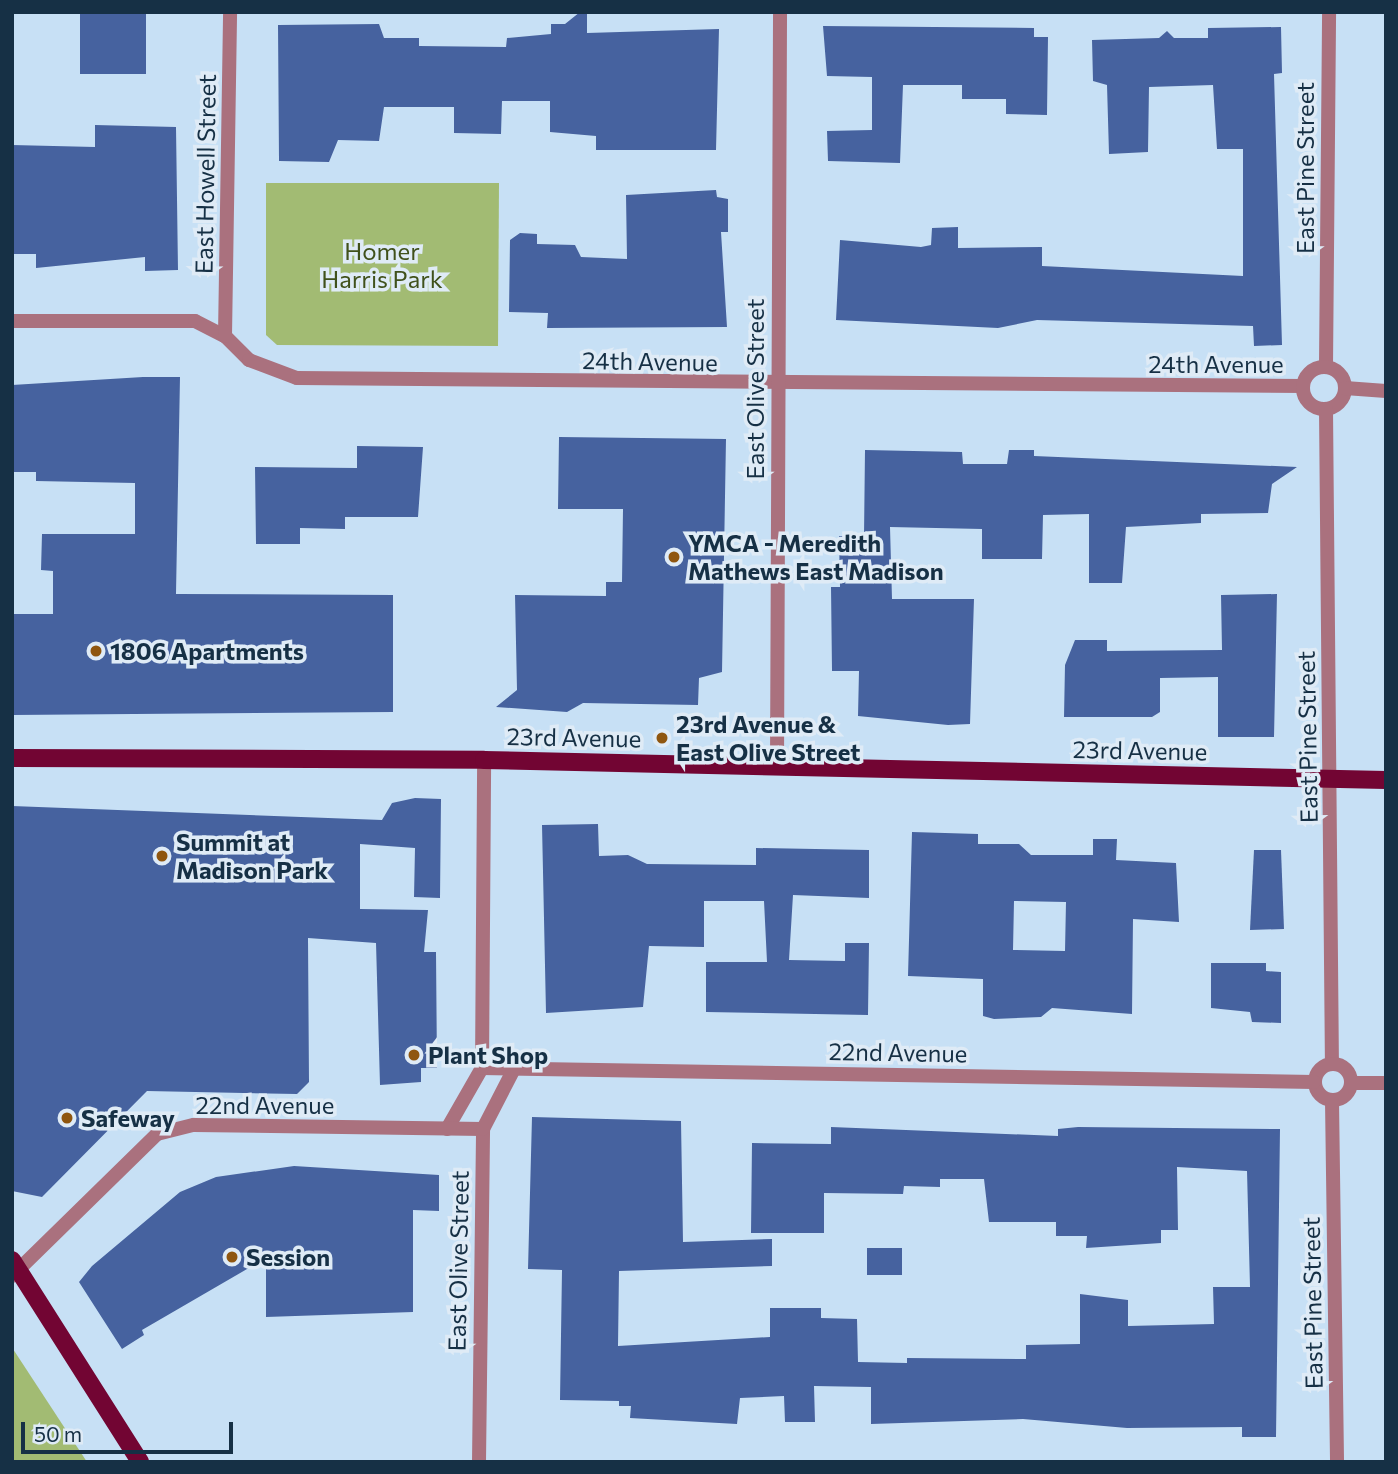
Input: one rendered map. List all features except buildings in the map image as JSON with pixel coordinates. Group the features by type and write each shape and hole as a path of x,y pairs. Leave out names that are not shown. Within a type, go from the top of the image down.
{"main road":[{"name":"23rd Avenue","path":"12,758 484,760 1386,780"},
{"path":"14,1268 139,1462"}],"street":[{"name":"East Howell Street","path":"225,336 230,12"},
{"name":"East Olive Street","path":"777,767 780,12"},
{"name":"East Pine Street","path":"1326,366 1329,12"},
{"name":"24th Avenue","path":"12,321 195,321 225,336 250,360 297,378 777,386 1303,386"},
{"path":"1326,366 1339,373 1345,388 1338,403 1326,409 1308,402 1303,386 1312,370 1326,366"},
{"path":"1345,388 1386,391"},
{"name":"East Pine Street","path":"1326,409 1332,1064"},
{"path":"447,1129 482,1068 484,760"},
{"path":"1332,1064 1346,1069 1351,1083 1345,1096 1332,1101 1318,1094 1314,1082 1318,1070 1332,1064"},
{"name":"22nd Avenue","path":"482,1068 1314,1082"},
{"name":"East Olive Street","path":"479,1462 483,1129 514,1069"},
{"path":"1351,1083 1386,1083"},
{"name":"East Pine Street","path":"1332,1101 1337,1462"},
{"name":"22nd Avenue","path":"14,1268 157,1134 194,1125 483,1129"}],"green space":[{"name":"Homer Harris Park","path":"266,183 499,183 498,346 277,345 266,335"},
{"path":"13,1349 87,1462 12,1462"}],"place":[{"name":"YMCA - Meredith Mathews East Madison","path":"674,557"},
{"name":"1806 Apartments","path":"96,651"},
{"name":"23rd Avenue & East Olive Street","path":"662,738"},
{"name":"Summit at Madison Park","path":"162,856"},
{"name":"Plant Shop","path":"414,1055"},
{"name":"Safeway","path":"67,1118"},
{"name":"Session","path":"232,1257"}]}
